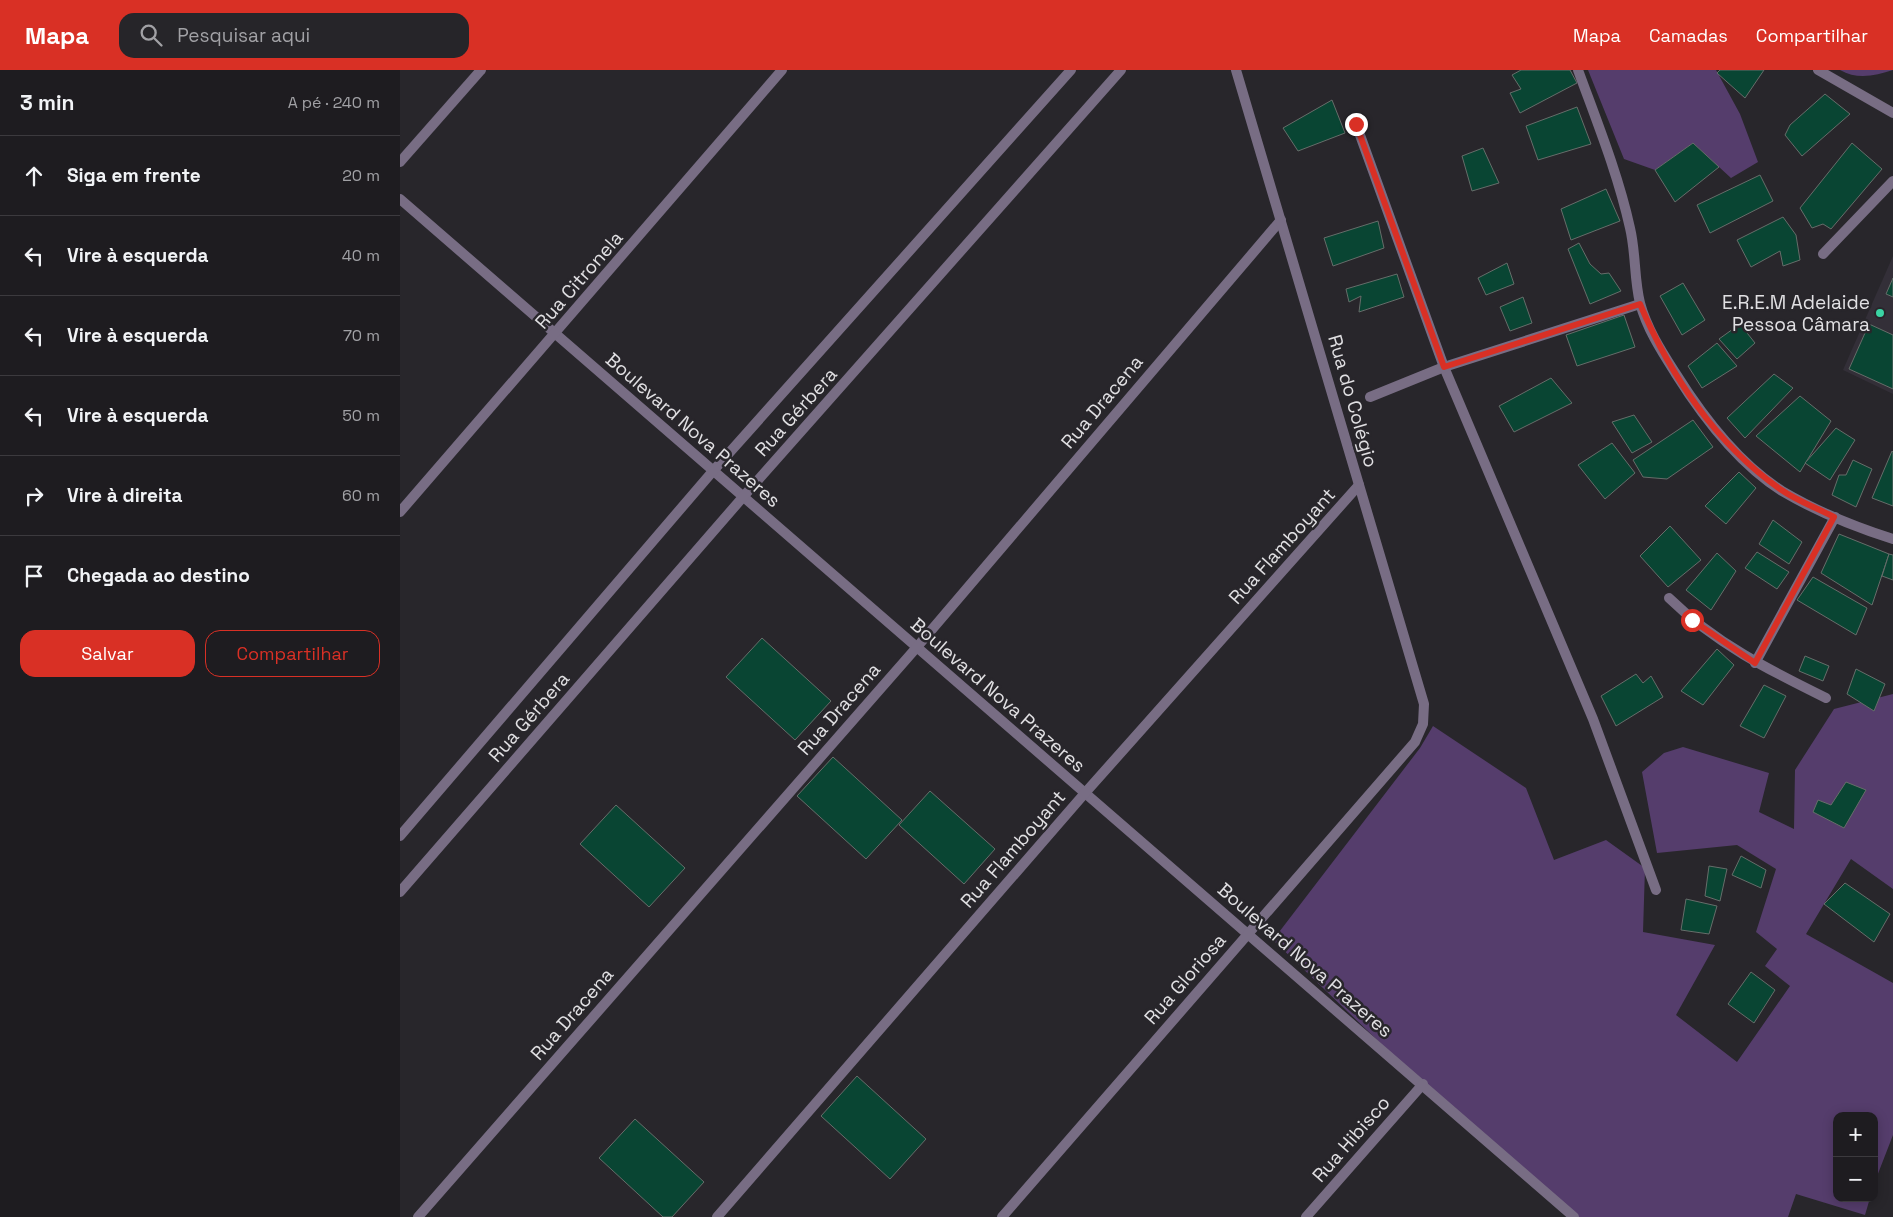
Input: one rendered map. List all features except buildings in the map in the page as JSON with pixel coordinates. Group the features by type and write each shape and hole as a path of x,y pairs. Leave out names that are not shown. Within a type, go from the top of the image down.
{"street":[{"path":"400,162 481,70"},
{"name":"Rua Citronela","path":"400,512 556,334 782,70"},
{"name":"Rua Gérbera","path":"400,836 713,471 1071,70"},
{"name":"Rua Gérbera","path":"400,892 744,497 1121,70"},
{"name":"Rua do Colégio","path":"1236,70 1424,704 1423,724 1415,742"},
{"path":"1578,70 1620,189 1631,230 1640,304 1656,343 1690,395 1715,429 1747,463 1782,490 1834,517 1893,539"},
{"path":"1818,70 1893,113"},
{"path":"1356,124 1444,367 1593,719 1656,890"},
{"path":"1824,254 1893,181"},
{"name":"Boulevard Nova Prazeres","path":"400,199 1247,934 1423,1084 1574,1217"},
{"name":"Rua Dracena","path":"418,1217 916,647 1280,220"},
{"path":"1370,397 1444,367 1640,304"},
{"name":"Rua Flamboyant","path":"717,1217 1085,793 1359,485"},
{"path":"1755,663 1834,517"},
{"path":"1669,598 1692,620 1755,663 1826,698"},
{"name":"Rua Gloriosa","path":"1002,1217 1415,742"},
{"name":"Rua Hibisco","path":"1306,1217 1423,1084"}],"shaded area":[{"path":"1588,70 1716,70 1740,114 1758,162 1731,178 1693,143 1655,170 1624,159"},
{"path":"1840,70 1893,70 1880,74 1859,76"},
{"name":"E.R.E.M Adelaide Pessoa Câmara","path":"1893,256 1893,394 1843,370"},
{"path":"1893,694 1893,889 1851,859 1806,934 1893,983 1893,1135 1878,1174 1878,1112 1833,1112 1833,1202 1869,1202 1865,1215 1796,1194 1788,1217 1574,1217 1423,1084 1273,940 1420,748 1433,726 1526,788 1554,860 1606,840 1645,868 1643,932 1715,945 1676,1015 1737,1062 1790,986 1765,966 1777,949 1756,932 1776,869 1737,845 1657,853 1642,772 1664,753 1683,747 1769,773 1759,812 1794,829 1795,770 1834,709"}],"place":[{"name":"E.R.E.M Adelaide Pessoa Câmara","path":"1880,313"}],"route":[{"path":"1356,124 1444,367 1640,304 1656,343 1715,429 1747,463 1782,490 1834,517 1755,663 1692,620"}]}
